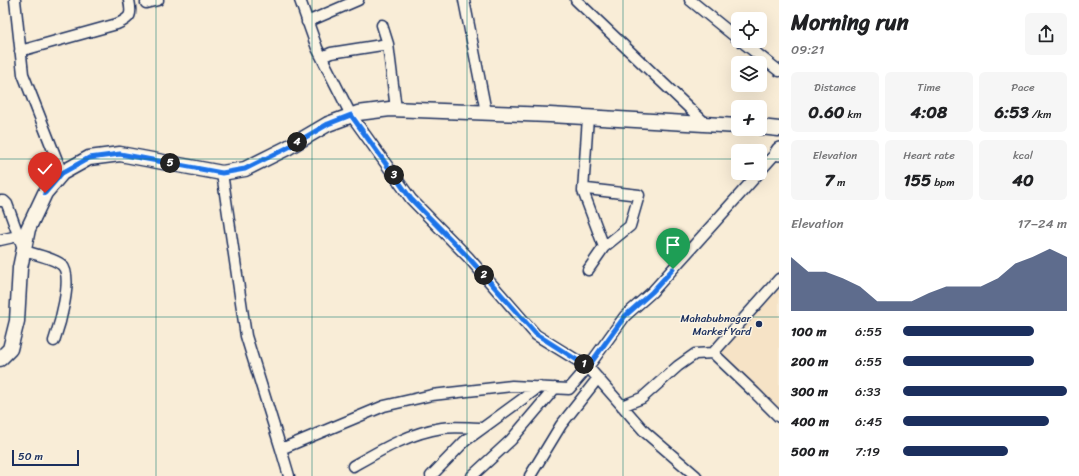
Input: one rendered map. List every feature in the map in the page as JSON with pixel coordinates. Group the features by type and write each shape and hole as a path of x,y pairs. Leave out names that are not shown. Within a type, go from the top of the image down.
{"main road":[{"path":"0,359 10,349 17,321 20,268 28,229 45,193 62,173 89,158 120,154 222,173 245,169 287,148 328,124 351,115 396,109 486,112 731,126"},
{"path":"767,128 779,129"}],"street":[{"path":"15,0 23,74 62,173"},
{"path":"20,51 125,21 132,12 129,0"},
{"path":"146,3 158,0"},
{"path":"300,0 317,48 351,115 411,199 468,257 536,334 588,367 645,432 690,474"},
{"path":"307,22 358,0"},
{"path":"464,0 486,112"},
{"path":"576,0 707,125"},
{"path":"690,0 731,33"},
{"path":"382,25 388,44 396,109"},
{"path":"322,57 331,53 388,44"},
{"path":"750,48 779,72"},
{"path":"588,118 583,191 604,248"},
{"path":"767,164 778,152"},
{"path":"222,173 246,336 290,476"},
{"path":"281,449 384,406 432,395 512,386 569,388 588,367 625,316 652,292 752,180"},
{"path":"583,191 587,189 639,195 630,226 604,248 588,270"},
{"path":"0,201 4,201 6,204 24,251 57,262 63,266 66,271 66,288 61,319 54,341"},
{"path":"0,240 18,236"},
{"path":"622,406 642,398 678,366 695,354 713,353 779,279"},
{"path":"713,353 779,417"},
{"path":"530,476 561,425 598,378"},
{"path":"431,476 464,441 540,387"},
{"path":"472,476 511,440 555,388"},
{"path":"353,466 383,449 414,435 443,428 482,428"}],"shaded area":[{"name":"Mahabubnagar Market Yard","path":"779,279 779,417 713,353"}],"place":[{"name":"Mahabubnagar Market Yard","path":"759,324"}],"route":[{"path":"45,193 62,173 89,158 120,154 222,173 245,169 287,148 328,124 351,115 411,199 468,257 536,334 588,367 625,316 652,292 673,269"}]}
